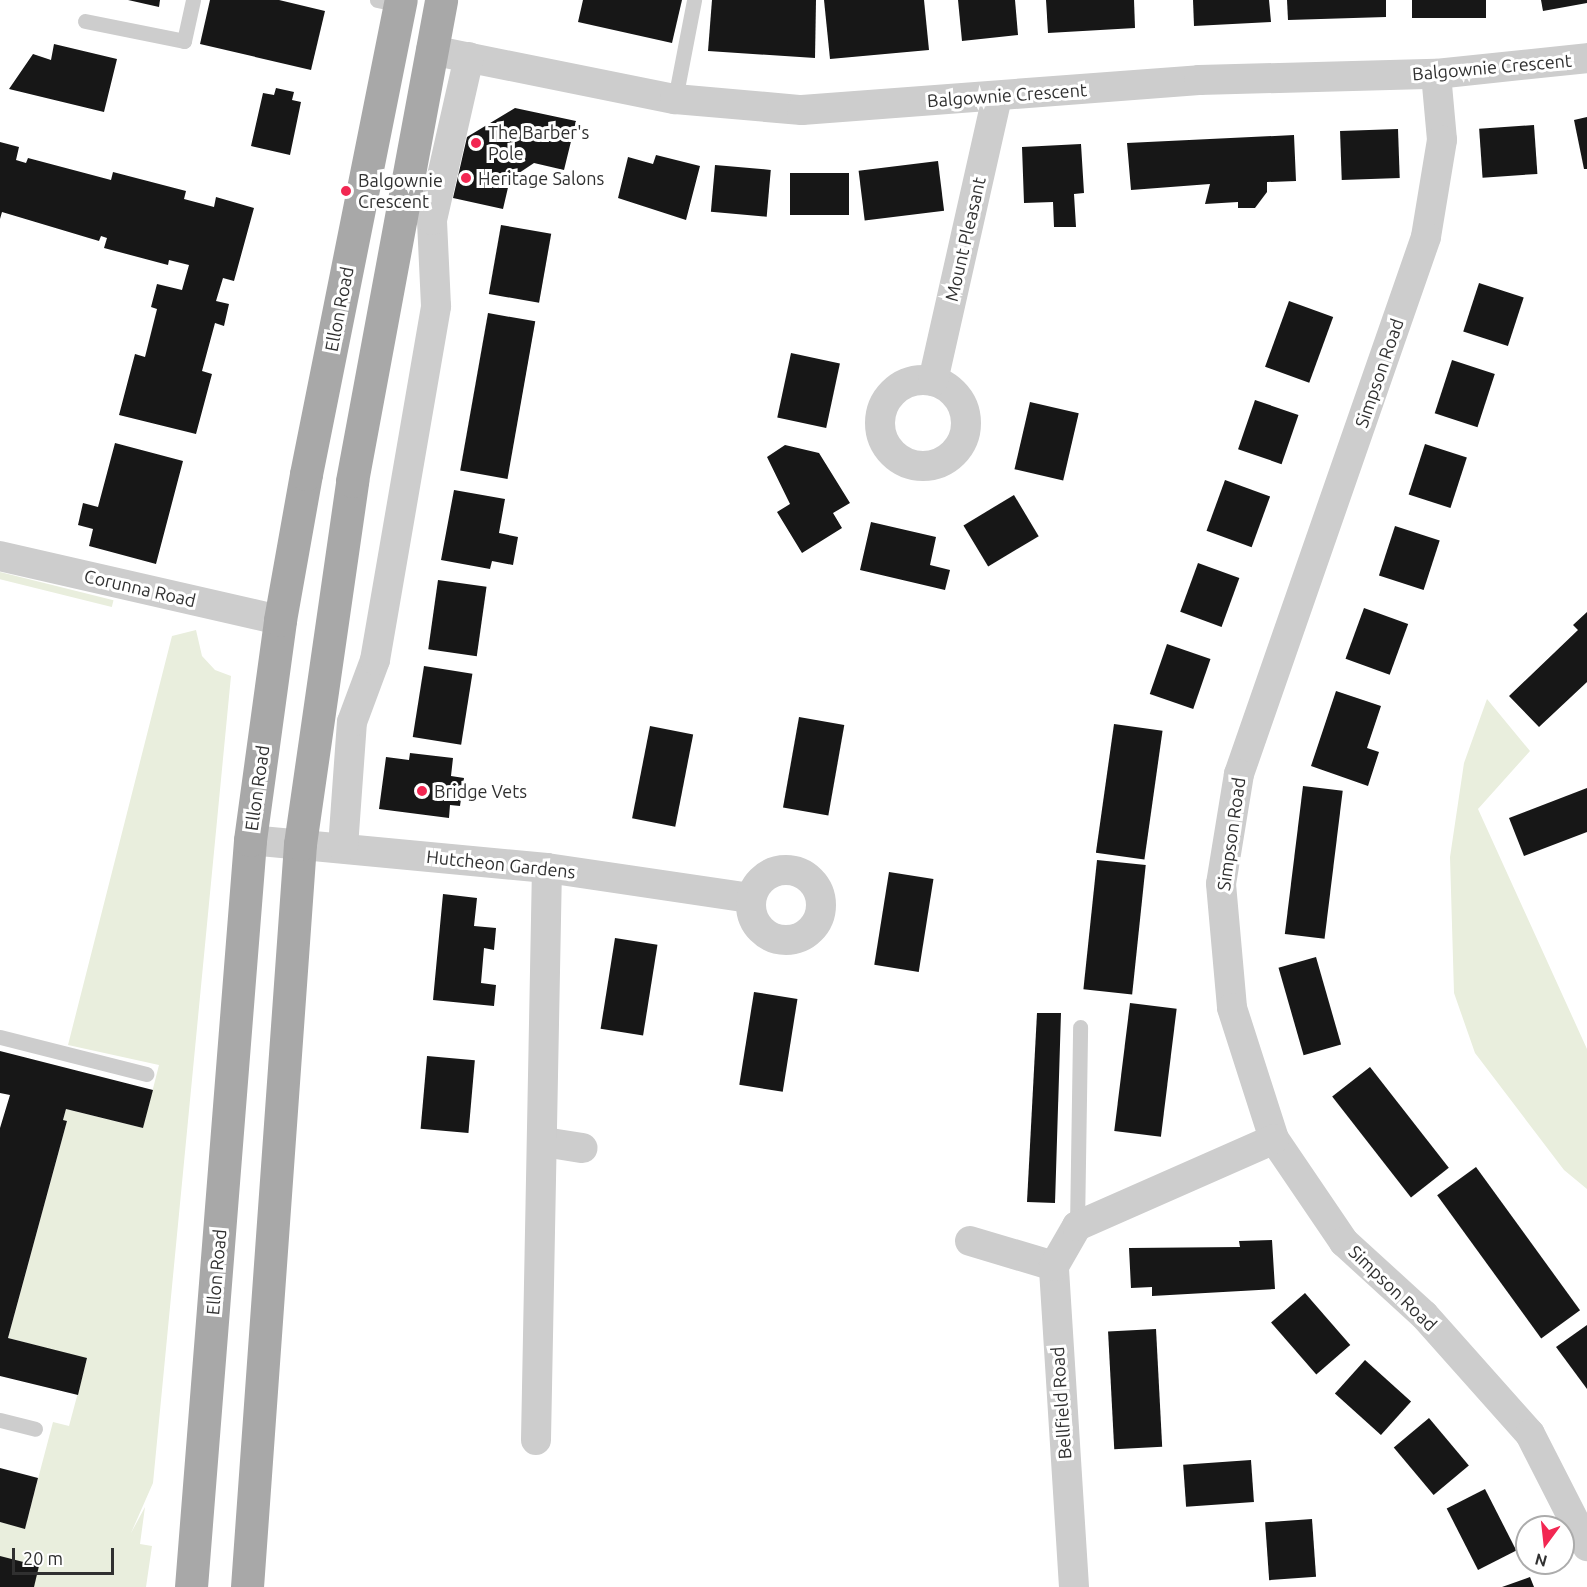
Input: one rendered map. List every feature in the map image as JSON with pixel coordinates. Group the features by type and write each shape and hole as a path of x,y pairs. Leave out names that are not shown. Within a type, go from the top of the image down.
{"main road":[{"path":"247,1587 300,844 352,481 441,0"},
{"name":"Ellon Road","path":"191,1587 250,840 280,620 393,2"}],"street":[{"name":"Balgownie Crescent","path":"431,50 675,99 802,110 1199,80 1436,74 1587,58"},
{"path":"343,847 352,722 375,660 436,306 432,220 469,57"},
{"name":"Simpson Road","path":"1436,74 1442,140 1426,237 1239,774 1221,884 1232,1008 1274,1139 1344,1242 1424,1315 1530,1434 1587,1546"},
{"name":"Mount Pleasant","path":"933,381 997,96"},
{"name":"Corunna Road","path":"0,556 280,620"},
{"name":"Hutcheon Gardens","path":"250,840 547,868 751,898"},
{"path":"536,1440 547,868"},
{"path":"970,1241 1054,1266 1077,1226 1274,1139"},
{"path":"543,1142 582,1148"},
{"name":"Bellfield Road","path":"1054,1266 1074,1587"}],"lane":[{"path":"86,21 183,41 193,0"},
{"path":"675,99 694,0"},
{"path":"1077,1226 1080,1026"},
{"path":"0,1037 147,1074"},
{"path":"0,1420 35,1429"}],"green space":[{"path":"0,572 114,600 112,607 0,579"},
{"path":"196,630 202,656 215,670 231,676 153,1483 131,1533 145,1507 140,1544 152,1546 146,1587 34,1587 0,1556 0,1522 25,1528 53,1422 69,1426 87,1359 8,1338 67,1121 63,1120 66,1109 143,1128 159,1065 68,1045 172,636"},
{"path":"1487,699 1530,751 1478,809 1587,1049 1587,1189 1564,1170 1475,1053 1454,993 1450,857 1464,763"}],"building":[{"path":"128,0 160,0 159,7"},
{"path":"210,0 279,0 325,11 311,70 200,44"},
{"path":"583,0 682,0 672,43 578,22"},
{"path":"712,0 816,0 815,58 708,51"},
{"path":"824,0 924,0 929,50 830,59"},
{"path":"958,0 1015,0 1018,35 962,41"},
{"path":"1046,0 1134,0 1135,28 1048,33"},
{"path":"1193,0 1269,0 1271,22 1194,26"},
{"path":"1287,0 1386,0 1386,17 1288,20"},
{"path":"1412,0 1486,0 1486,18 1412,18"},
{"path":"1541,0 1587,0 1587,3 1543,11"},
{"path":"54,44 117,59 104,112 9,89 33,54 51,60"},
{"path":"276,88 294,92 292,100 301,102 290,155 251,146 263,93 274,95"},
{"path":"515,108 576,121 564,170 534,163 510,179 503,209 453,198 467,137"},
{"path":"1587,117 1587,169 1584,169 1574,120"},
{"path":"1534,125 1537,174 1483,178 1479,129"},
{"path":"1398,129 1400,178 1342,180 1340,131"},
{"path":"1294,135 1296,181 1267,182 1267,192 1255,208 1238,208 1238,202 1205,204 1210,184 1131,190 1127,143"},
{"path":"0,142 19,147 16,160 26,163 28,158 111,180 113,172 186,191 184,199 214,207 216,197 254,208 234,281 223,278 216,301 229,304 224,326 215,323 202,371 212,374 196,434 119,415 135,354 145,357 157,309 151,307 157,284 182,290 189,265 169,260 168,265 104,248 107,238 101,236 99,241 2,212 0,219"},
{"path":"1081,144 1084,193 1074,194 1076,227 1054,227 1053,202 1024,203 1022,147"},
{"path":"656,155 700,166 686,220 618,198 628,157 653,164"},
{"path":"938,161 944,211 865,220 859,171"},
{"path":"715,165 771,170 767,217 711,212"},
{"path":"790,173 849,173 849,215 790,215"},
{"path":"501,225 551,234 539,303 489,294"},
{"path":"1479,283 1524,298 1508,346 1463,332"},
{"path":"1289,301 1333,317 1309,383 1265,367"},
{"path":"488,313 535,321 507,479 460,471"},
{"path":"791,353 840,363 826,428 777,418"},
{"path":"1452,360 1495,374 1477,427 1435,413"},
{"path":"1255,400 1298,415 1282,464 1238,449"},
{"path":"1030,402 1079,413 1063,480 1014,469"},
{"path":"115,443 183,461 156,564 89,546 93,529 78,525 83,503 98,507"},
{"path":"1425,444 1467,458 1450,508 1409,494"},
{"path":"785,445 819,453 850,503 833,513 842,528 802,553 777,512 790,504 767,457"},
{"path":"1225,480 1270,496 1252,547 1207,531"},
{"path":"454,490 505,499 499,533 518,537 513,565 492,561 490,569 441,560"},
{"path":"1014,495 1039,536 988,567 963,525"},
{"path":"871,522 936,537 930,565 950,570 945,590 860,570"},
{"path":"1395,526 1440,541 1424,590 1379,575"},
{"path":"1198,563 1239,578 1222,627 1180,612"},
{"path":"438,580 487,587 477,656 428,649"},
{"path":"1364,608 1408,624 1390,675 1346,659"},
{"path":"1587,612 1587,682 1539,727 1509,696 1578,630 1573,625"},
{"path":"1167,644 1210,659 1193,709 1150,694"},
{"path":"424,666 472,674 461,745 413,737"},
{"path":"1336,691 1381,706 1367,748 1379,752 1368,786 1311,766"},
{"path":"799,717 844,725 828,816 783,808"},
{"path":"1114,724 1163,731 1144,860 1096,853"},
{"path":"650,726 693,734 675,827 632,818"},
{"name":"Bridge Vets","path":"410,753 453,758 451,776 464,778 460,806 450,805 449,818 379,809 386,757 409,760"},
{"path":"1303,786 1343,791 1325,939 1285,934"},
{"path":"1587,788 1587,832 1524,856 1509,818"},
{"path":"1097,860 1146,865 1132,994 1083,989"},
{"path":"889,872 933,879 919,972 874,965"},
{"path":"443,894 477,898 474,926 496,928 494,950 484,948 481,983 496,985 494,1006 433,1000"},
{"path":"615,938 657,945 643,1036 601,1029"},
{"path":"1316,957 1341,1044 1304,1055 1279,968"},
{"path":"754,992 797,999 783,1092 739,1085"},
{"path":"1130,1003 1177,1009 1161,1137 1114,1131"},
{"path":"1037,1013 1061,1013 1055,1203 1027,1202"},
{"path":"0,1051 153,1090 143,1128 66,1109 63,1120 67,1121 8,1338 87,1358 78,1395 0,1376 0,1128 10,1095 0,1093"},
{"path":"427,1056 475,1060 468,1133 421,1129"},
{"path":"1370,1067 1449,1168 1411,1197 1332,1097"},
{"path":"1476,1167 1580,1310 1541,1338 1437,1195"},
{"path":"1272,1240 1275,1289 1152,1296 1152,1287 1131,1288 1129,1248 1240,1247 1239,1241"},
{"path":"1305,1293 1350,1345 1316,1375 1271,1323"},
{"path":"1587,1325 1587,1389 1556,1347"},
{"path":"1156,1329 1162,1447 1114,1449 1108,1332"},
{"path":"1365,1360 1411,1401 1381,1435 1335,1393"},
{"path":"1429,1418 1469,1465 1434,1495 1394,1448"},
{"path":"1251,1460 1254,1502 1186,1507 1183,1465"},
{"path":"0,1468 38,1478 25,1529 0,1522"},
{"path":"1485,1489 1515,1551 1478,1570 1447,1509"},
{"path":"1312,1519 1316,1577 1269,1580 1265,1522"},
{"path":"0,1556 39,1566 34,1587 0,1587"},
{"path":"1530,1577 1534,1587 1502,1587"}],"place":[{"name":"The Barber's Pole","path":"476,143"},
{"name":"Heritage Salons","path":"466,178"},
{"name":"Balgownie Crescent","path":"346,191"},
{"name":"Bridge Vets","path":"422,791"}]}
